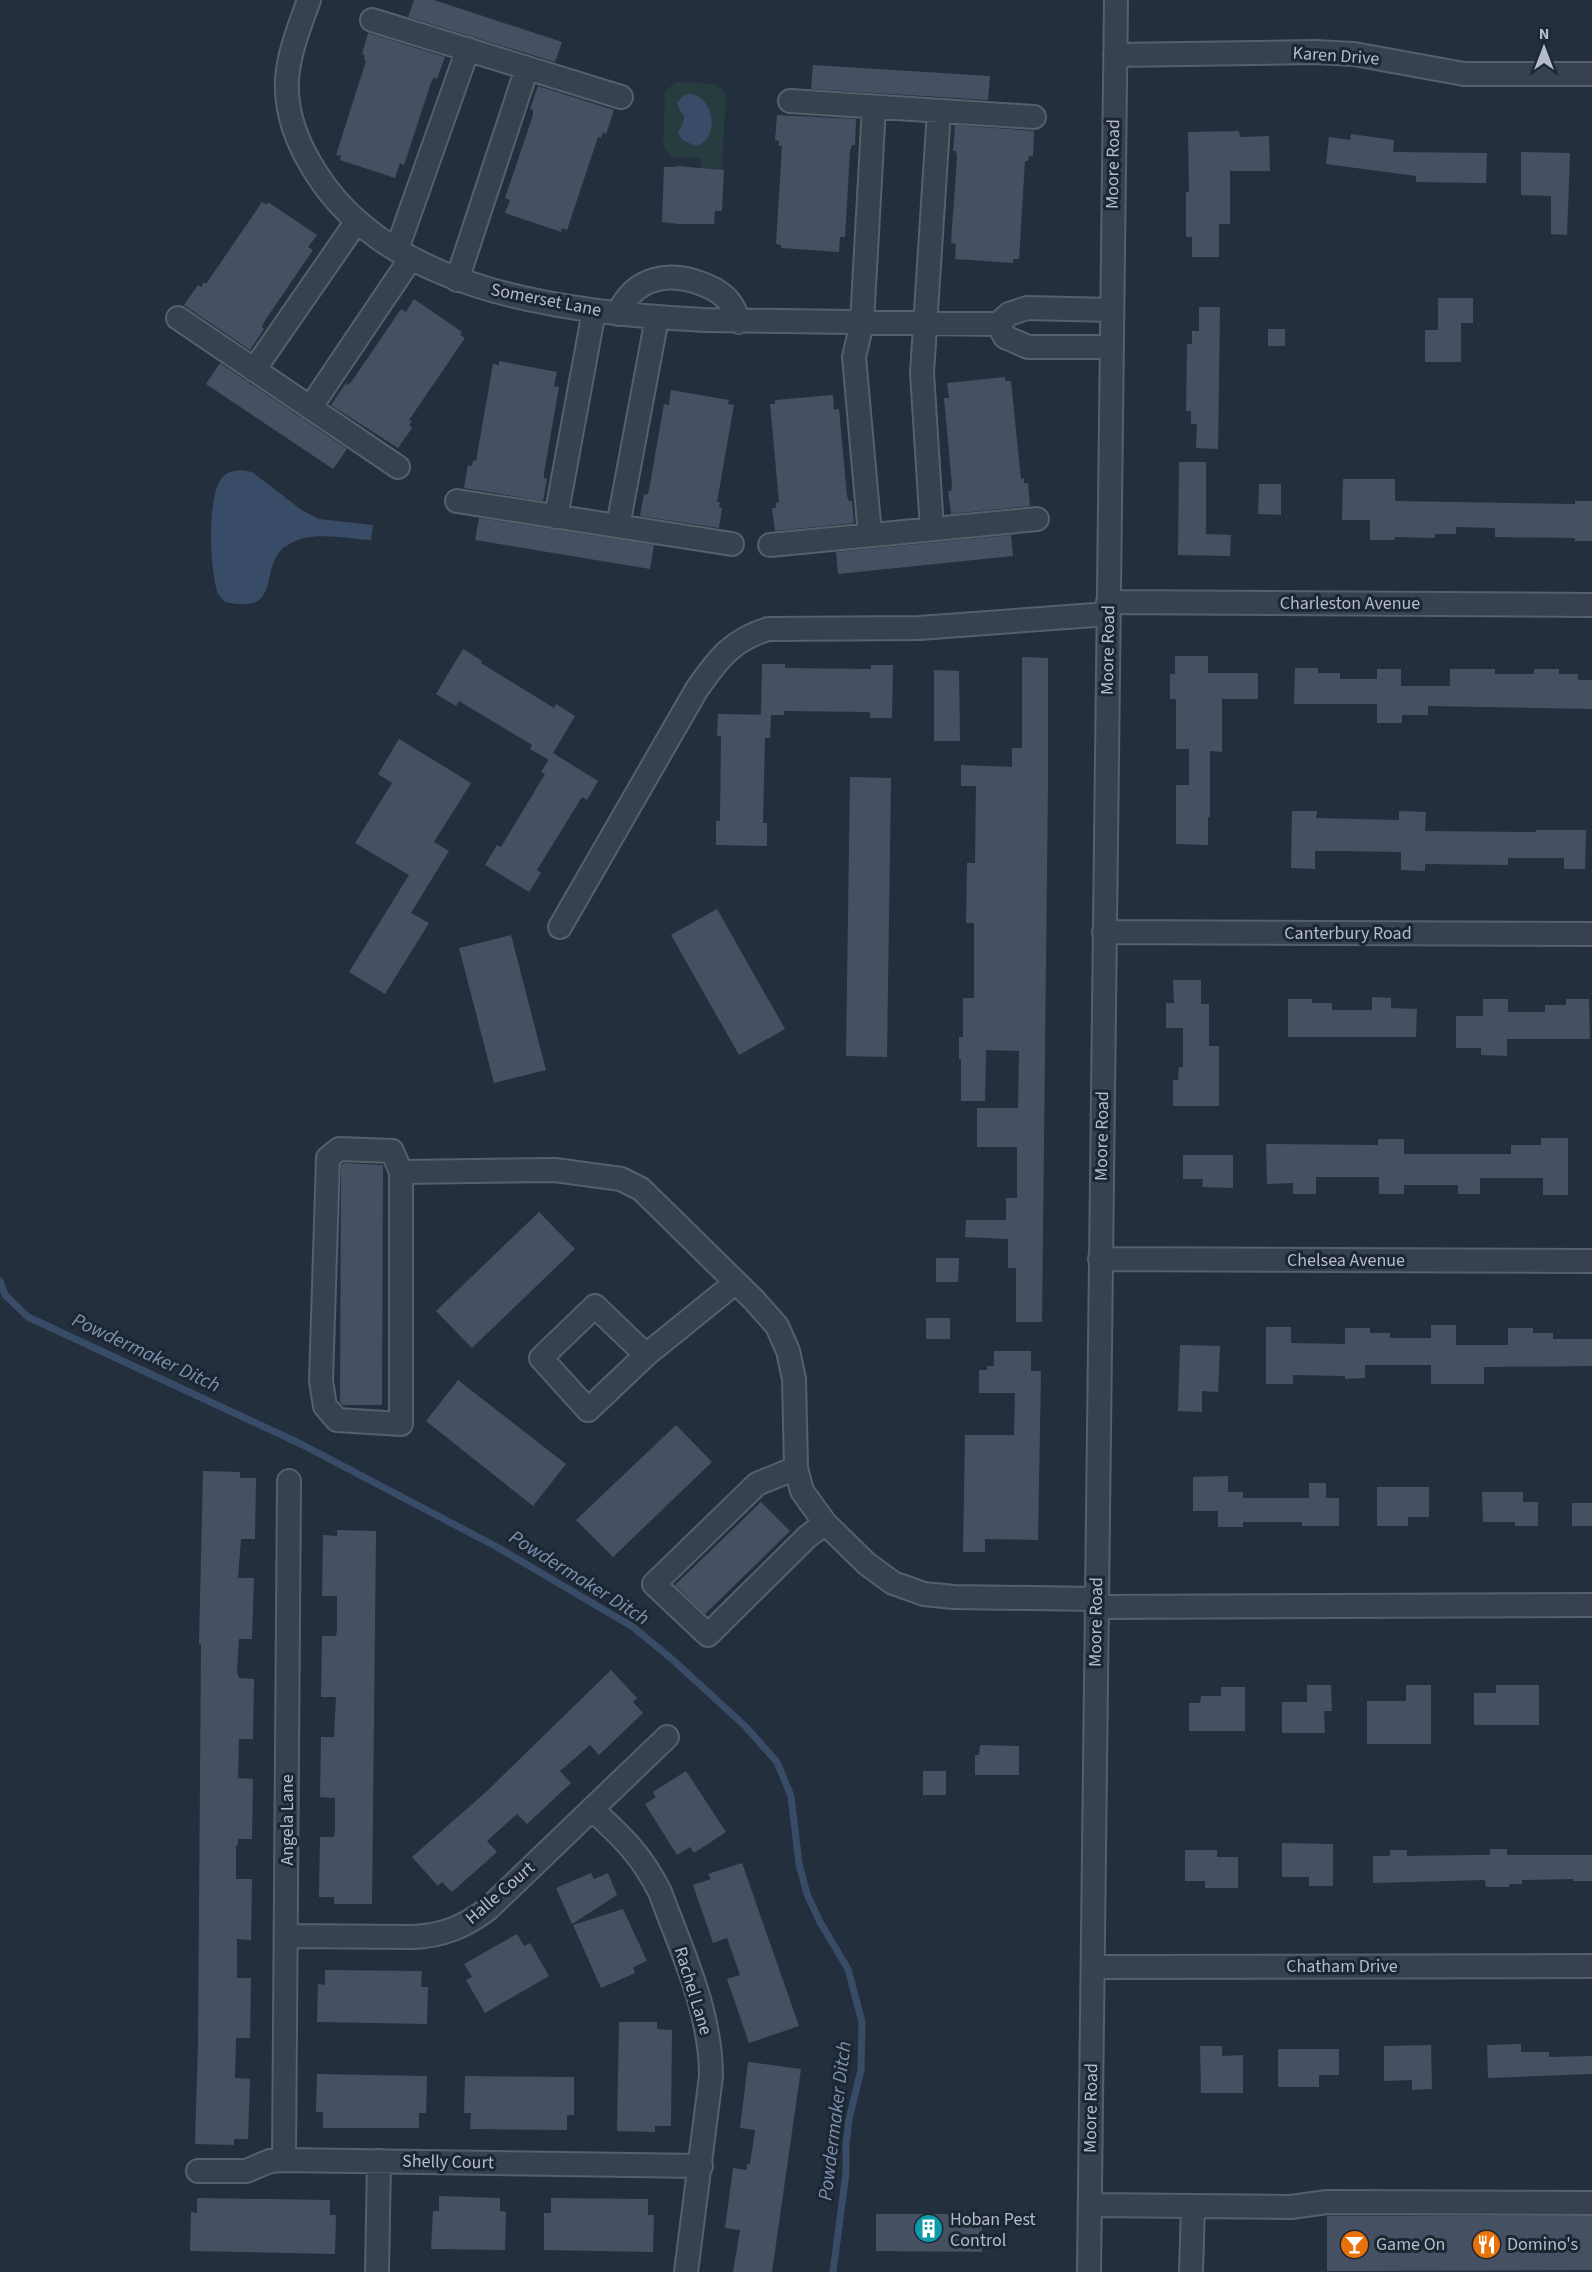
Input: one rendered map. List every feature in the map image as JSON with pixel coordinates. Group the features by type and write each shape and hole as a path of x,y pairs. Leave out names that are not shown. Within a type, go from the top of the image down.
{"street":[{"name":"Somerset Lane","path":"309,0 290,59 287,80 288,103 294,129 305,155 321,181 357,221 404,254 457,280 508,295 594,311 657,318 739,322 998,324"},
{"name":"Moore Road","path":"1089,2272 1116,0"},
{"path":"372,20 621,98"},
{"path":"310,408 404,254 468,49"},
{"name":"Karen Drive","path":"1115,55 1314,52 1354,54 1464,74 1592,74"},
{"path":"457,280 526,68"},
{"path":"790,101 1034,117"},
{"path":"870,535 854,357 862,323 874,107"},
{"path":"932,529 922,373 939,111"},
{"path":"254,370 357,221"},
{"path":"618,314 623,302 631,292 648,281 670,277 693,280 716,290 731,304 739,322"},
{"path":"1111,347 1028,347 1005,337 998,324 1009,314 1027,308 1112,310"},
{"path":"556,517 594,311"},
{"path":"178,318 398,467"},
{"path":"618,526 657,318"},
{"path":"457,501 732,543"},
{"path":"770,545 1037,519"},
{"name":"Charleston Avenue","path":"560,927 697,689 718,659 751,634 768,629 919,628 1108,608 1592,605"},
{"name":"Canterbury Road","path":"1104,932 1592,934"},
{"path":"339,1149 392,1151 401,1172 401,1424 338,1420 325,1406 321,1381 328,1158 339,1149"},
{"path":"401,1172 555,1170 621,1179 641,1189 777,1326 788,1351 794,1379 796,1468 802,1491 825,1523 867,1564 892,1583 924,1594 954,1597 1096,1603 1592,1605"},
{"name":"Chelsea Avenue","path":"1100,1259 1592,1261"},
{"path":"646,1355 595,1306 541,1358 588,1410 646,1355 735,1283"},
{"path":"796,1468 757,1484 654,1584 708,1635 807,1537 825,1523"},
{"name":"Angela Lane","path":"284,2160 289,1481"},
{"name":"Halle Court","path":"286,1936 421,1937 459,1928 488,1909 667,1737"},
{"name":"Rachel Lane","path":"592,1809 628,1842 644,1862 660,1892 700,2001 711,2056 711,2076 686,2272"},
{"name":"Chatham Drive","path":"1093,1967 1592,1966"},
{"name":"Shelly Court","path":"198,2171 246,2171 270,2161 284,2160 700,2166"},
{"path":"377,2272 379,2161"},
{"path":"1090,2205 1291,2208 1327,2202 1592,2203"},
{"path":"1191,2272 1193,2206"}],"green space":[{"path":"676,82 716,84 726,94 722,170 703,169 700,158 672,157 663,146 665,91"}],"water":[{"path":"689,94 704,101 711,117 712,126 709,135 704,142 696,146 682,140 678,133 685,117 677,103 683,96"},
{"path":"241,470 252,472 303,511 319,519 373,525 371,540 321,536 293,542 281,550 274,561 264,594 257,601 245,604 225,602 217,591 213,567 211,534 213,502 221,479 230,472"}],"building":[{"path":"414,0 434,0 562,42 555,62 408,17"},
{"path":"368,33 445,57 437,79 434,77 431,83 404,165 400,163 395,178 340,160 341,156 336,155 366,61 364,60 365,55 362,54"},
{"path":"813,65 990,76 988,100 811,89"},
{"path":"538,86 614,110 606,134 603,132 601,138 598,137 567,230 562,228 561,232 505,213 510,200 505,198 533,115 533,110 530,109"},
{"path":"777,115 856,119 855,145 852,145 850,151 845,237 840,237 839,252 781,248 781,245 776,244 782,146 779,146 779,141 775,140"},
{"path":"955,125 1034,131 1033,156 1029,156 1028,161 1025,161 1019,259 1013,259 1013,263 955,259 956,244 951,243 957,157 956,151 953,151"},
{"path":"1239,131 1240,137 1269,136 1270,171 1230,171 1230,224 1219,224 1219,257 1192,257 1192,237 1186,237 1186,192 1189,192 1188,132"},
{"path":"1351,134 1394,140 1393,152 1487,153 1486,183 1416,182 1416,176 1326,164 1329,137 1350,140"},
{"path":"1521,152 1570,153 1567,235 1551,234 1551,196 1521,195"},
{"path":"664,167 724,170 722,211 715,211 714,224 662,222"},
{"path":"262,202 267,205 268,202 317,235 308,247 313,250 264,322 262,327 264,329 250,350 184,305 198,285 201,287 204,282 206,284"},
{"path":"1438,298 1473,298 1473,323 1461,323 1461,362 1425,362 1425,330 1438,330"},
{"path":"414,299 462,332 460,335 465,338 409,420 412,421 409,425 412,428 398,448 331,405 346,383 348,385 352,381 401,309 406,312"},
{"path":"1199,307 1220,307 1218,449 1196,448 1197,424 1191,424 1191,411 1186,411 1187,344 1192,344 1192,331 1199,331"},
{"path":"1268,329 1285,329 1285,346 1268,346"},
{"path":"499,361 557,372 554,386 559,387 544,473 544,478 547,479 543,501 464,488 468,465 472,466 473,460 476,461 493,364 499,365"},
{"path":"220,363 347,449 333,469 206,384"},
{"path":"1005,377 1005,381 1011,381 1021,479 1024,478 1024,483 1028,483 1030,506 951,514 948,491 951,491 952,485 944,398 949,398 947,383"},
{"path":"671,390 729,400 728,404 734,405 717,502 720,502 719,507 722,508 719,528 640,516 644,494 647,495 649,490 664,404 669,405"},
{"path":"833,395 834,410 839,409 847,496 849,501 852,501 854,523 775,531 772,508 776,508 776,503 779,502 770,404 775,404 775,400"},
{"path":"1179,462 1206,462 1206,534 1231,535 1230,556 1178,555"},
{"path":"1343,479 1395,479 1395,501 1575,504 1575,501 1592,501 1592,541 1575,541 1575,538 1495,537 1495,528 1456,527 1456,534 1435,534 1435,538 1395,537 1395,540 1370,540 1370,520 1342,520"},
{"path":"1259,484 1281,484 1281,515 1258,514"},
{"path":"479,518 654,545 650,569 475,540"},
{"path":"1011,535 1013,556 838,574 836,552"},
{"path":"463,649 482,661 481,663 554,708 556,704 575,716 549,760 530,749 532,745 459,701 456,706 436,694"},
{"path":"1175,656 1208,656 1208,673 1258,673 1258,699 1222,699 1222,752 1210,751 1208,845 1176,844 1176,785 1189,785 1189,749 1176,749 1176,699 1170,699 1170,674 1175,674"},
{"path":"1022,657 1048,658 1042,1322 1016,1322 1016,1268 1008,1268 1008,1239 965,1237 966,1220 1006,1220 1006,1198 1017,1198 1017,1147 977,1147 977,1108 1018,1108 1019,1051 986,1050 985,1101 961,1101 961,1059 959,1059 959,1037 963,1037 963,998 974,998 974,923 966,923 967,863 975,863 976,786 961,786 961,765 1012,767 1012,748 1022,748"},
{"path":"762,664 785,664 785,668 871,669 871,665 893,665 892,718 870,718 870,712 784,711 784,715 761,715"},
{"path":"1295,668 1318,668 1318,673 1340,673 1340,679 1377,679 1377,669 1401,669 1401,686 1450,686 1450,669 1495,669 1495,674 1534,674 1534,669 1559,669 1559,674 1578,674 1578,680 1592,680 1592,709 1428,706 1428,715 1402,715 1402,723 1377,723 1377,704 1294,704"},
{"path":"934,670 959,671 960,741 934,741"},
{"path":"718,714 771,715 770,738 765,738 763,823 767,823 767,846 716,845 716,821 720,821 721,736 717,736"},
{"path":"399,739 471,783 434,842 449,851 411,913 429,923 385,994 349,972 409,875 355,843 392,783 378,774"},
{"path":"553,753 598,781 587,800 582,797 537,870 541,873 529,892 485,865 497,845 501,847 545,774 541,772"},
{"path":"850,777 891,778 887,1057 846,1056"},
{"path":"1292,811 1317,811 1316,818 1399,820 1399,811 1426,812 1425,831 1586,830 1585,869 1564,869 1564,858 1508,858 1508,865 1425,864 1425,871 1401,870 1401,852 1342,851 1315,851 1315,869 1291,868"},
{"path":"717,909 785,1029 739,1055 671,935"},
{"path":"511,935 546,1070 494,1083 459,948"},
{"path":"1173,980 1201,980 1201,1004 1209,1004 1209,1046 1219,1046 1219,1106 1173,1106 1173,1080 1178,1080 1179,1067 1183,1067 1183,1028 1166,1028 1166,1003 1174,1003"},
{"path":"1372,997 1391,998 1391,1008 1417,1009 1416,1037 1288,1037 1288,999 1312,999 1312,1003 1332,1003 1332,1010 1372,1010"},
{"path":"1483,999 1508,999 1508,1012 1545,1012 1545,1005 1566,1005 1566,999 1589,999 1590,1039 1507,1039 1507,1056 1481,1055 1481,1048 1456,1048 1456,1016 1483,1016"},
{"path":"1541,1138 1568,1138 1568,1195 1543,1195 1543,1178 1480,1178 1480,1194 1458,1194 1458,1185 1404,1185 1404,1194 1379,1194 1379,1177 1316,1177 1316,1194 1293,1194 1293,1183 1267,1184 1266,1144 1378,1145 1378,1139 1404,1139 1404,1154 1511,1154 1511,1145 1541,1145"},
{"path":"1183,1155 1233,1155 1233,1188 1202,1187 1203,1179 1183,1179"},
{"path":"344,1163 383,1165 382,1405 342,1405 340,1402 341,1165"},
{"path":"539,1212 575,1249 472,1348 436,1311"},
{"path":"936,1258 959,1258 958,1282 936,1282"},
{"path":"926,1318 950,1318 950,1339 926,1339"},
{"path":"1431,1325 1456,1325 1456,1345 1508,1345 1508,1328 1533,1328 1533,1333 1553,1333 1553,1339 1592,1339 1592,1366 1484,1367 1484,1384 1431,1384 1431,1365 1365,1365 1365,1378 1345,1379 1345,1376 1293,1375 1293,1384 1266,1384 1266,1327 1291,1327 1291,1343 1345,1344 1345,1328 1370,1328 1370,1333 1390,1333 1390,1338 1431,1338"},
{"path":"1180,1345 1220,1346 1218,1392 1202,1391 1202,1412 1178,1411"},
{"path":"994,1351 1031,1351 1031,1371 1041,1371 1038,1540 985,1539 985,1552 963,1552 965,1435 1014,1435 1015,1393 979,1393 979,1370 987,1370 987,1366 994,1366"},
{"path":"458,1380 566,1464 533,1506 426,1421"},
{"path":"676,1425 712,1462 613,1557 576,1520"},
{"path":"203,1471 240,1472 240,1478 256,1478 255,1539 241,1539 238,1578 254,1578 252,1639 239,1639 237,1672 239,1678 254,1679 253,1739 239,1739 238,1778 253,1779 252,1839 238,1839 238,1845 236,1845 236,1879 252,1879 251,1940 237,1939 237,1978 251,1978 250,2038 236,2038 235,2078 250,2079 248,2139 234,2139 234,2145 195,2144 198,2044 201,1644 199,1644"},
{"path":"1228,1476 1228,1492 1243,1492 1243,1498 1309,1498 1309,1483 1326,1483 1326,1498 1339,1498 1339,1526 1302,1526 1302,1522 1243,1522 1243,1527 1218,1527 1218,1511 1193,1511 1193,1477"},
{"path":"1377,1487 1429,1487 1429,1517 1408,1517 1408,1526 1377,1526"},
{"path":"1482,1492 1523,1492 1523,1502 1538,1502 1538,1526 1515,1526 1515,1522 1483,1522"},
{"path":"761,1502 790,1531 705,1614 675,1585"},
{"path":"1572,1503 1592,1503 1592,1526 1572,1526"},
{"path":"337,1530 376,1531 372,1904 334,1904 334,1897 319,1897 320,1837 334,1837 335,1831 335,1798 320,1797 321,1737 334,1737 336,1697 321,1697 322,1636 336,1636 337,1630 337,1596 322,1596 323,1535 337,1536"},
{"path":"611,1670 637,1698 633,1702 643,1713 599,1755 590,1745 560,1771 571,1783 527,1824 517,1814 487,1841 497,1852 452,1892 442,1882 438,1886 412,1857 487,1791"},
{"path":"1307,1685 1331,1685 1332,1711 1324,1711 1325,1733 1282,1733 1282,1702 1307,1702"},
{"path":"1406,1685 1431,1685 1431,1744 1367,1744 1367,1701 1406,1701"},
{"path":"1496,1685 1539,1685 1539,1725 1474,1725 1474,1693 1496,1693"},
{"path":"1221,1687 1245,1687 1245,1731 1189,1731 1189,1703 1200,1703 1201,1696 1221,1696"},
{"path":"980,1745 1019,1746 1019,1775 975,1775 975,1755 979,1755"},
{"path":"686,1771 726,1832 694,1853 690,1847 677,1855 645,1804 656,1797 653,1792"},
{"path":"923,1771 946,1771 946,1795 923,1795"},
{"path":"1282,1843 1333,1844 1333,1886 1309,1886 1309,1877 1282,1877"},
{"path":"1490,1849 1507,1849 1507,1855 1592,1855 1592,1881 1522,1880 1522,1884 1509,1884 1509,1887 1486,1887 1485,1880 1373,1883 1373,1856 1390,1856 1390,1850 1407,1850 1407,1856 1490,1855"},
{"path":"1185,1850 1217,1850 1217,1857 1238,1857 1238,1888 1205,1888 1205,1881 1185,1881"},
{"path":"742,1863 799,2026 749,2043 727,1979 740,1975 727,1938 713,1943 693,1885 711,1879 708,1874"},
{"path":"591,1873 594,1879 608,1873 617,1895 572,1924 556,1888"},
{"path":"623,1909 647,1961 633,1967 635,1973 601,1988 573,1925"},
{"path":"517,1934 524,1946 530,1943 549,1976 485,2013 466,1980 472,1977 464,1964"},
{"path":"325,1970 422,1971 421,1987 428,1987 427,2024 317,2022 318,1984 325,1985"},
{"path":"619,2022 657,2022 657,2029 672,2030 671,2126 655,2126 655,2132 617,2131"},
{"path":"1521,2044 1521,2052 1549,2052 1549,2057 1592,2056 1592,2074 1488,2078 1487,2045"},
{"path":"1431,2045 1432,2089 1412,2090 1412,2080 1384,2081 1384,2046"},
{"path":"1200,2046 1222,2046 1222,2056 1243,2055 1243,2093 1201,2093"},
{"path":"1278,2049 1339,2049 1339,2075 1319,2075 1319,2087 1278,2087"},
{"path":"748,2062 801,2069 772,2272 733,2272 740,2230 725,2228 733,2168 747,2170 755,2130 740,2128"},
{"path":"317,2074 427,2076 426,2113 419,2113 419,2128 323,2128 323,2112 316,2112"},
{"path":"465,2076 574,2077 574,2115 567,2115 567,2130 470,2129 471,2113 464,2113"},
{"path":"439,2196 500,2198 500,2211 506,2212 505,2250 431,2249 433,2211 439,2211"},
{"path":"197,2198 330,2200 330,2215 336,2215 335,2254 190,2251 191,2212 197,2213"},
{"path":"551,2198 648,2199 648,2215 654,2215 653,2252 544,2250 544,2213 551,2213"},
{"name":"Hoban Pest Control","path":"876,2214 982,2214 982,2252 876,2251"},
{"path":"1327,2216 1592,2216 1592,2270 1327,2271"}],"waterway":[{"name":"Powdermaker Ditch","path":"0,1281 5,1295 28,1317 301,1444 497,1547 633,1627 745,1726 777,1762 791,1796 799,1864 807,1894 820,1922 848,1969 862,2022 861,2070 849,2119 846,2173 833,2272"}],"place":[{"name":"Hoban Pest Control","path":"929,2229"},
{"name":"Game On","path":"1355,2244"},
{"name":"Domino's","path":"1486,2244"}]}
